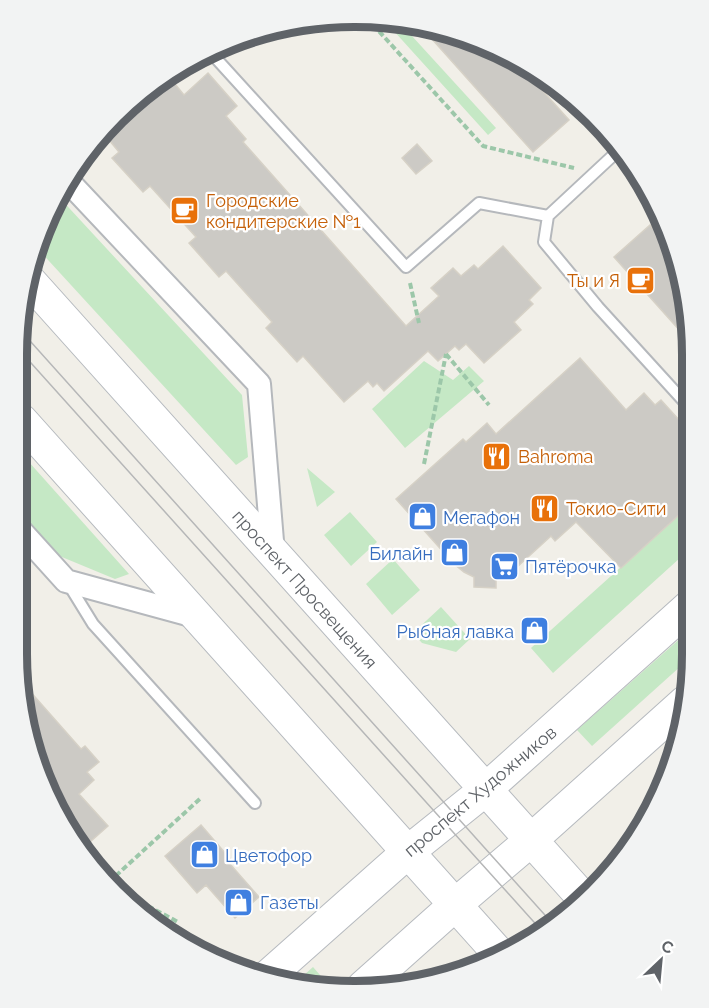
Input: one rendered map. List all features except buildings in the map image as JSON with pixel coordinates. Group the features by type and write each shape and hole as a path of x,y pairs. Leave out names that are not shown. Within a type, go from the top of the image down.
{"main road":[{"name":"проспект Просвещения","path":"34,286 578,893"},
{"path":"27,427 495,949"},
{"name":"проспект Художников","path":"274,971 409,851 485,790 682,613"},
{"path":"371,980 677,709"}],"street":[{"path":"74,187 259,384 273,553"},
{"path":"27,538 66,581 198,617"}],"lane":[{"path":"216,58 406,267 479,203 548,216"},
{"path":"614,155 548,216 544,242 598,307 682,399"},
{"path":"66,581 93,624 255,803"}],"path":[{"path":"376,28 483,146 596,173"},
{"path":"406,267 419,323"},
{"path":"424,464 446,354 489,405"},
{"path":"115,876 202,797"},
{"path":"143,904 178,922"}],"green space":[{"path":"393,30 408,32 496,128 488,135"},
{"path":"65,203 242,395 248,457 236,465 43,254"},
{"path":"424,361 453,380 469,366 484,381 405,448 372,409"},
{"path":"27,460 129,574 115,579 57,555 27,523"},
{"path":"307,468 335,492 317,507"},
{"path":"350,512 377,542 351,566 324,535"},
{"path":"682,512 682,556 553,673 531,648"},
{"path":"393,559 420,590 392,615 366,584"},
{"path":"441,607 470,639 456,652 422,643 413,633"},
{"path":"682,637 681,665 592,746 577,730"},
{"path":"313,967 324,979 312,978 302,977"}],"tram line":[{"path":"28,338 547,918"},
{"path":"27,359 537,925"}],"place":[{"name":"Городские кондитерские №1","path":"185,210"},
{"name":"Ты и Я","path":"641,280"},
{"name":"Bahroma","path":"497,456"},
{"name":"Токио-Сити","path":"545,508"},
{"name":"Мегафон","path":"422,517"},
{"name":"Билайн","path":"454,553"},
{"name":"Пятёрочка","path":"504,566"},
{"name":"Рыбная лавка","path":"535,631"},
{"name":"Цветофор","path":"204,855"},
{"name":"Газеты","path":"239,902"}]}
